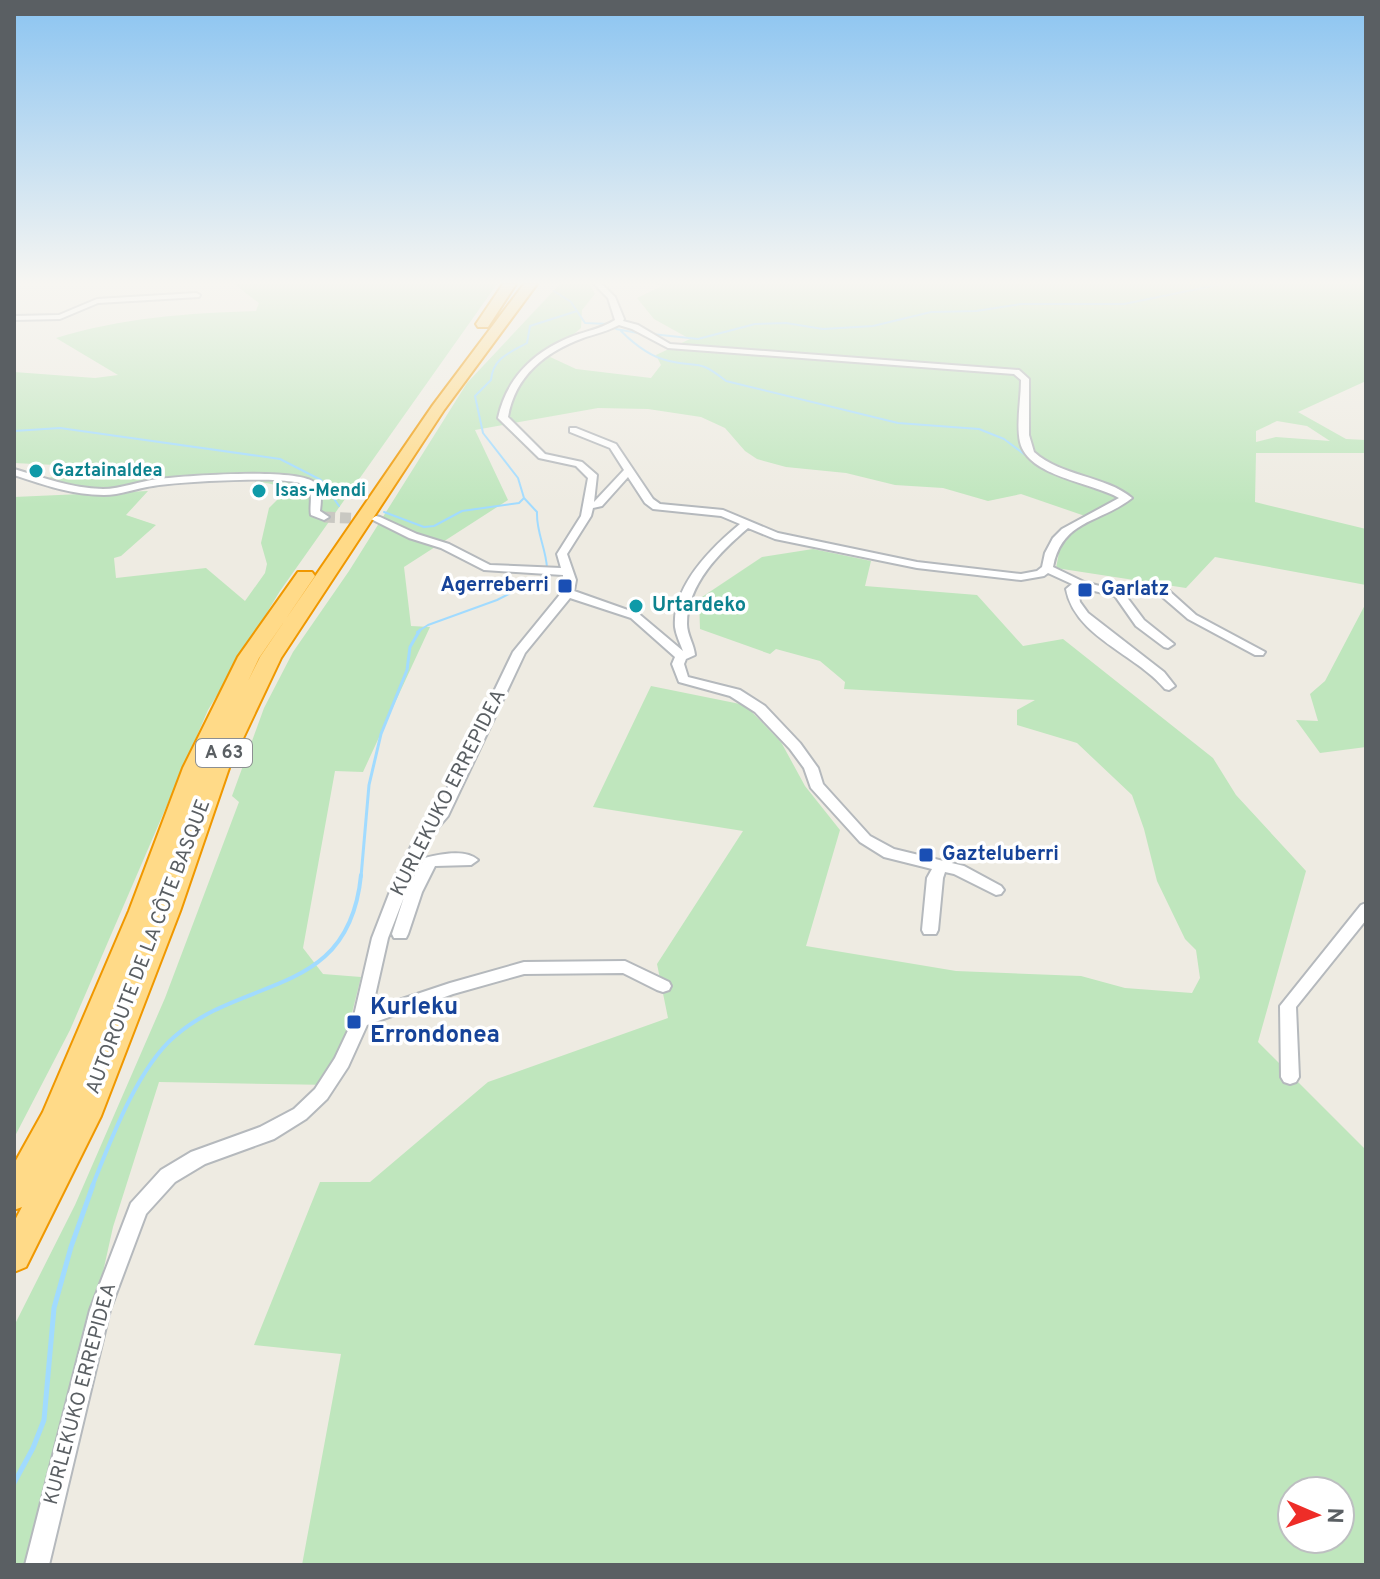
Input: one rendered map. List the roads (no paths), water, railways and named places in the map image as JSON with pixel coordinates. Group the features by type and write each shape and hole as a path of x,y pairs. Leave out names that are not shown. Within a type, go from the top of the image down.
{"highway":[{"name":"AUTOROUTE DE LA CÔTE BASQUE","path":"14,1195 57,1116 142,911 195,768 249,657 458,358"},
{"name":"AUTOROUTE DE LA CÔTE BASQUE","path":"14,1256 85,1116 167,911 217,768 270,658 438,408 476,358"}],"street":[{"path":"539,358 521,372 503,418 542,456 566,460 587,470 593,477 583,522 564,546 562,560 570,584 568,593 635,616 681,656 689,655 681,625 684,604 703,568 725,541 745,525"},
{"path":"573,430 613,446 652,504 664,508 723,513 745,525 794,541 917,565 1021,577 1040,574 1047,568 1052,548 1065,529 1127,498 1050,467 1029,452 1025,442 1025,379 1021,373 843,358"},
{"path":"588,506 598,504 629,470"},
{"path":"14,472 61,488 106,492 166,481 293,478 313,487 316,491 313,508 315,513 324,517"},
{"path":"376,519 445,546 488,568 565,572"},
{"path":"1047,568 1080,584 1119,594 1143,588 1163,591 1192,617 1259,652"},
{"path":"1080,584 1072,589 1071,597 1079,610 1124,650 1161,673 1169,686"},
{"name":"KURLEKUKO ERREPIDEA","path":"37,1565 100,1310 138,1209 168,1176 198,1158 244,1143 300,1114 321,1094 342,1062 361,1020 380,938 406,892 424,835 441,816 519,652 568,593"},
{"path":"1119,594 1140,623 1168,644"},
{"path":"681,656 678,664 683,679 735,693 760,709 795,746 811,768 816,785 865,839 889,853 959,870 996,890"},
{"path":"400,934 406,892 430,862 471,860"},
{"path":"930,930 935,878 941,865"},
{"path":"1290,1077 1288,1006 1366,909"},
{"path":"361,1020 450,989 524,968 625,967 663,986"}],"waterway":[{"path":"503,358 495,366 491,380 475,396 483,433 518,478 524,498"},
{"path":"660,358 703,366 726,381 898,423 979,429 1004,439 1037,464"},
{"path":"14,431 60,428 280,459 321,480 339,506"},
{"path":"1084,484 1110,494"},
{"path":"384,512 424,527 434,526 462,511 519,503 524,498"},
{"path":"524,498 537,512 547,568"},
{"path":"420,630 497,600 544,576"},
{"path":"361,877 369,785 381,734 407,670 410,647 420,630"},
{"path":"92,1187 126,1107 161,1051 174,1037 202,1017 290,979 315,964 337,944 352,915 361,875"},
{"path":"14,1483 44,1420 54,1308 93,1185"}],"tunnel":[{"path":"324,517 372,519"}],"place":[{"name":"Gaztainaldea","path":"36,471"},
{"name":"Isas-Mendi","path":"259,491"},
{"name":"Agerreberri","path":"565,586"},
{"name":"Garlatz","path":"1085,590"},
{"name":"Urtardeko","path":"636,606"},
{"name":"Gazteluberri","path":"926,855"},
{"name":"Kurleku Errondonea","path":"354,1022"}]}
